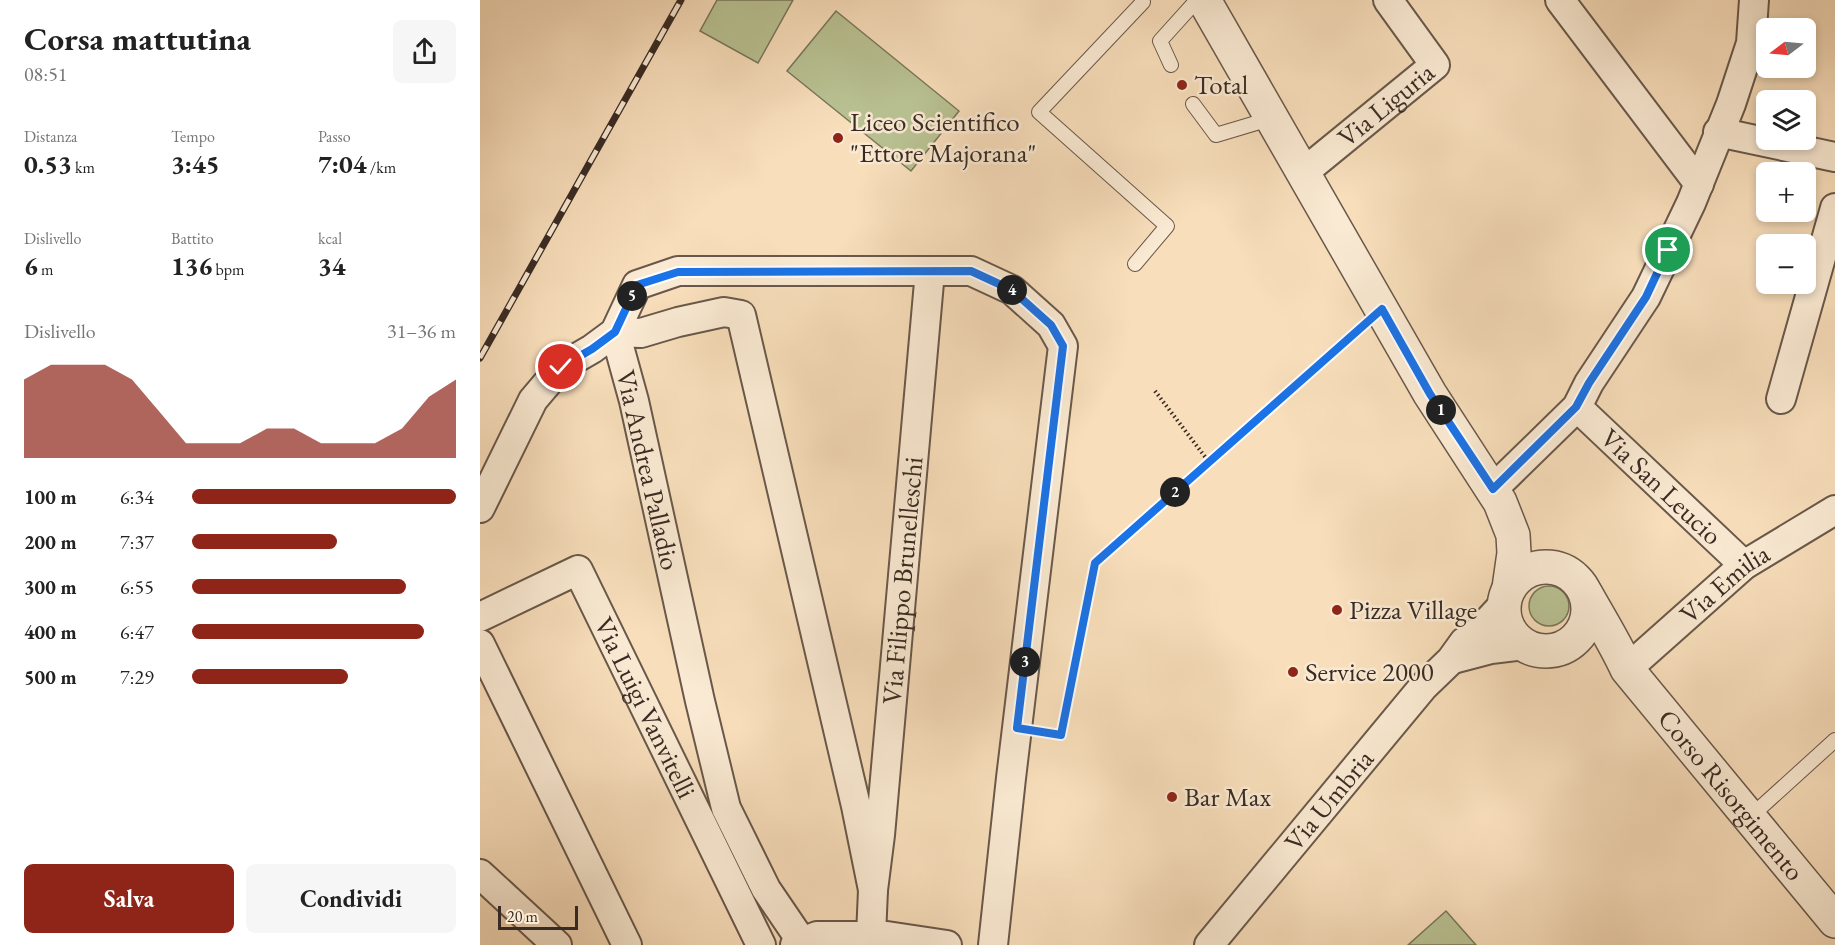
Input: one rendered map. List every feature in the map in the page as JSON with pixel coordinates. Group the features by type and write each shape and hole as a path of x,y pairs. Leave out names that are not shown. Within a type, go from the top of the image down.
{"street":[{"path":"1204,0 1430,394 1497,496 1557,568"},
{"name":"Via Liguria","path":"1304,172 1435,65 1388,0"},
{"path":"1560,0 1699,184"},
{"name":"Via San Leucio","path":"1497,496 1576,407 1589,383 1646,297 1699,184 1731,104 1751,43 1754,0"},
{"path":"1718,132 1835,157"},
{"path":"1781,399 1835,208"},
{"name":"Via Filippo Brunelleschi","path":"873,890 880,835 930,271"},
{"path":"480,508 533,400 561,367 615,332 637,285 678,272 971,271 1012,290 1051,325 1063,346 993,945"},
{"name":"Via Andrea Palladio","path":"799,944 765,890 726,808 634,401 615,332 641,333 724,312 741,315 856,806 873,890"},
{"name":"Via San Leucio","path":"1576,407 1744,566"},
{"path":"1497,496 1513,535 1514,553 1506,596 1505,620 1508,628 1518,641 1541,648 1576,652 1627,669"},
{"name":"Via Emilia","path":"1627,669 1744,566 1835,510"},
{"path":"1506,596 1518,577 1529,570 1543,566 1569,573 1579,582 1586,594 1588,608 1586,622 1569,644 1541,648"},
{"name":"Via Luigi Vanvitelli","path":"480,617 578,570 761,945"},
{"name":"Corso Risorgimento","path":"1586,594 1606,631 1615,642 1627,669 1835,921"},
{"name":"Via Umbria","path":"1209,945 1423,687 1464,642 1476,634 1506,596"},
{"path":"480,644 627,945"},
{"name":"Via Umbria","path":"1450,660 1491,649 1541,648"},
{"path":"480,874 557,945"},
{"path":"871,936 873,890"},
{"path":"799,944 817,936 887,936 947,945"}],"lane":[{"path":"1171,65 1160,41 1197,0"},
{"path":"1135,264 1167,226 1039,112 1143,1"},
{"path":"1193,104 1216,135 1273,118"},
{"path":"1749,818 1835,740"}],"path":[{"path":"1017,728 1061,735 1095,563 1382,309"},
{"path":"1155,391 1209,462"}],"green space":[{"path":"717,0 793,0 758,63 700,31"},
{"path":"836,11 959,111 911,171 787,71"},
{"path":"1549,586 1563,592 1569,606 1563,620 1549,626 1535,620 1529,606 1535,592"},
{"path":"1446,911 1476,945 1408,945"}],"railway":[{"path":"480,358 681,0"}],"place":[{"name":"Total","path":"1182,85"},
{"name":"Liceo Scientifico \"Ettore Majorana\"","path":"838,138"},
{"name":"Pizza Village","path":"1337,610"},
{"name":"Service 2000","path":"1293,672"},
{"name":"Bar Max","path":"1172,797"}],"route":[{"path":"561,367 615,332 637,285 678,272 971,271 1012,290 1051,325 1063,346 1017,728 1061,735 1095,563 1382,309 1430,394 1493,489 1576,407 1589,383 1646,297 1668,250"}]}
